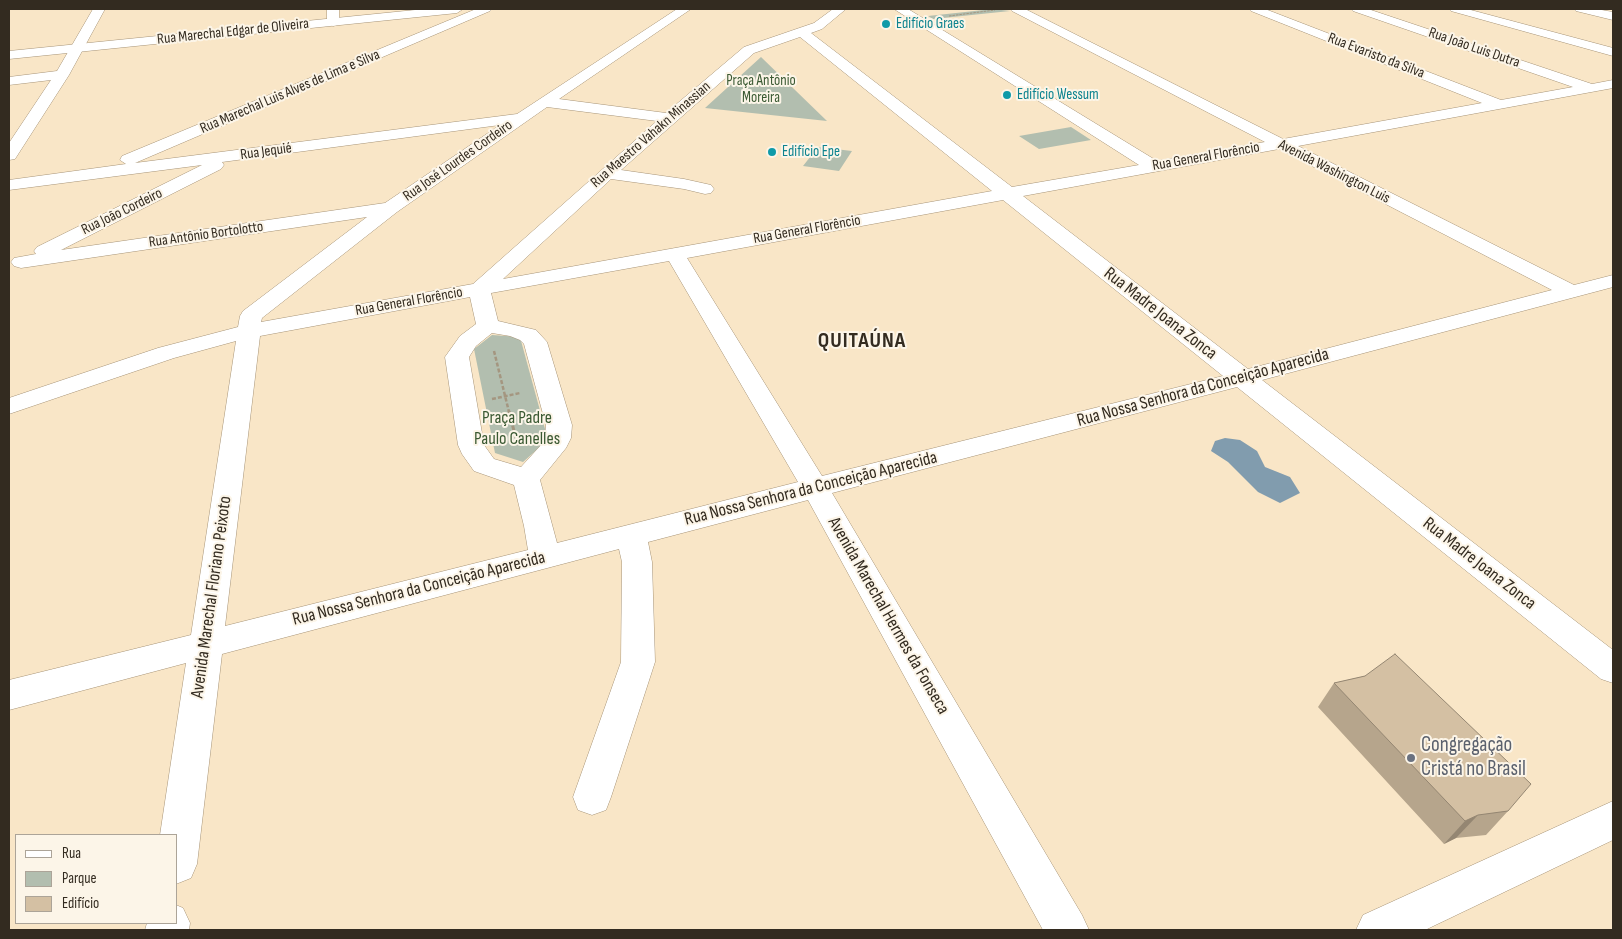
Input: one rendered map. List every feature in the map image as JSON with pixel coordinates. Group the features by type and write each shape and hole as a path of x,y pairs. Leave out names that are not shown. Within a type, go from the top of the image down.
{"street":[{"path":"9,156 62,75 99,9"},
{"path":"333,9 333,22"},
{"name":"Rua Marechal Edgar de Oliveira","path":"9,54 457,9"},
{"name":"Rua Marechal Luis Alves de Lima e Silva","path":"95,175 486,9"},
{"name":"Rua José Lourdes Cordeiro","path":"248,331 251,316 390,208 544,102 685,9"},
{"name":"Rua Maestro Vahakn Minassian","path":"480,290 607,173 749,50 818,26 840,9"},
{"path":"900,9 1154,167"},
{"name":"Avenida Washington Luis","path":"1016,9 1572,292"},
{"name":"Rua Evaristo da Silva","path":"1255,9 1498,104"},
{"name":"Rua João Luis Dutra","path":"1357,9 1590,88"},
{"path":"1455,9 1613,52"},
{"path":"1580,9 1613,16"},
{"name":"Rua Madre Joana Zonca","path":"802,32 1613,669"},
{"path":"9,81 62,75"},
{"name":"Rua General Florêncio","path":"11,411 166,353 248,331 1613,84"},
{"path":"544,102 670,118"},
{"name":"Rua Jequié","path":"9,185 522,117"},
{"name":"Rua João Cordeiro","path":"15,265 235,156"},
{"path":"607,173 674,182 705,189"},
{"path":"9,203 69,178"},
{"name":"Rua Antônio Bortolotto","path":"15,265 390,208"},
{"name":"Avenida Marechal Hermes da Fonseca","path":"674,254 815,488 1067,930"},
{"name":"Rua Nossa Senhora da Conceição Aparecida","path":"9,695 1613,281"},
{"path":"480,290 488,326"},
{"path":"488,326 514,330 528,335 535,342 559,424 558,438 553,448 526,479 484,464 475,454 471,445 458,357 468,341 488,326"},
{"name":"Avenida Marechal Floriano Peixoto","path":"178,849 248,331"},
{"path":"526,479 539,526 544,557"},
{"path":"592,797 638,662 637,562 631,535"},
{"path":"1378,930 1613,820"}],"path":[{"path":"917,20 996,10"},
{"path":"488,326 526,479"},
{"path":"465,405 549,386"}],"green space":[{"path":"993,9 1010,11 933,19 928,16"},
{"name":"Praça Antônio Moreira","path":"761,57 827,121 705,108"},
{"path":"1071,127 1091,140 1039,149 1019,136"},
{"path":"818,147 852,151 839,171 803,166"},
{"name":"Praça Padre Paulo Canelles","path":"492,335 520,337 548,440 523,462 495,453 474,349"}],"water":[{"path":"1225,438 1240,440 1257,451 1265,467 1290,477 1300,493 1280,503 1258,492 1228,462 1211,451 1215,441"}],"building":[{"path":"1395,654 1531,784 1508,811 1478,815 1465,821 1334,683 1365,676"}],"place":[{"name":"Edifício Graes","path":"886,24"},
{"name":"Edifício Wessum","path":"1007,95"},
{"name":"Edifício Epe","path":"772,152"},
{"name":"Congregação Cristá no Brasil","path":"1411,758"}],"district":[{"name":"QUITAÚNA","path":"862,341"}]}
